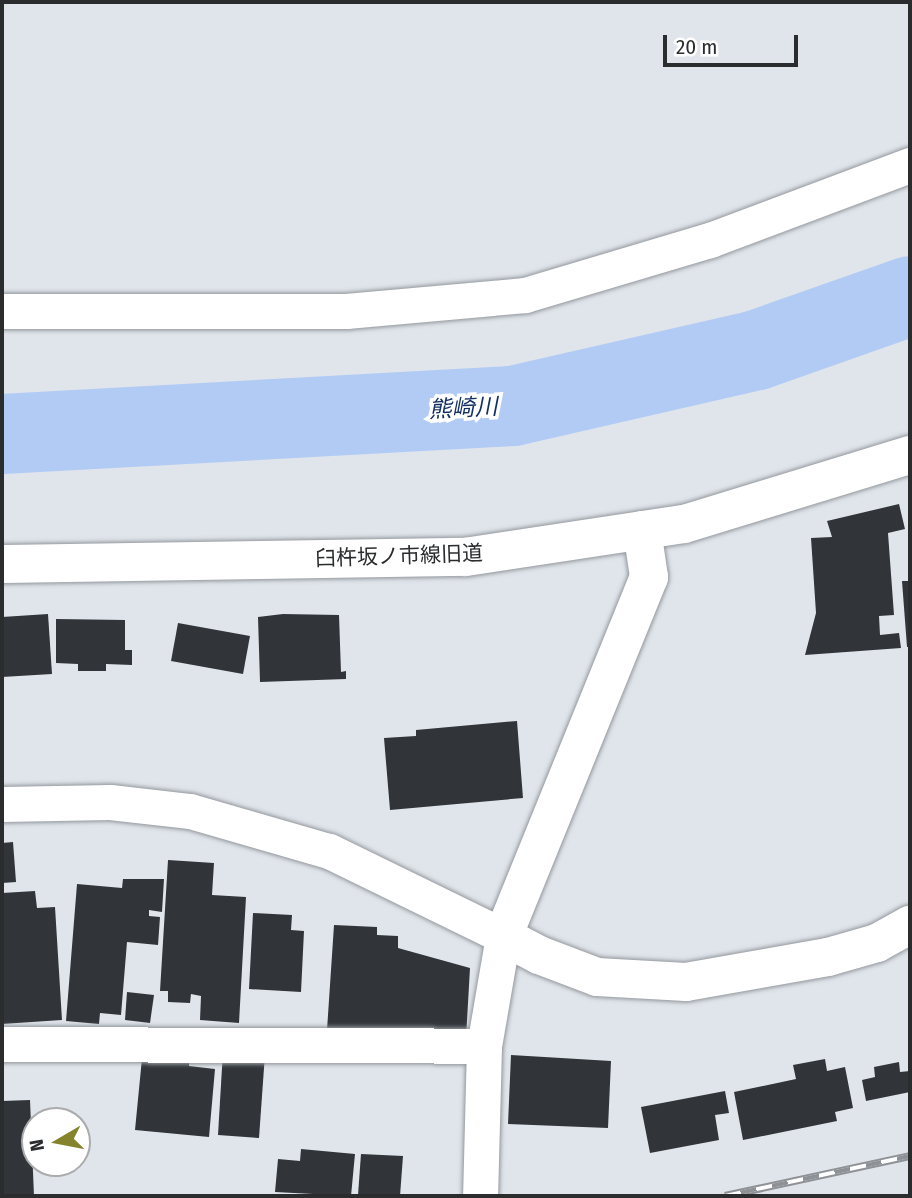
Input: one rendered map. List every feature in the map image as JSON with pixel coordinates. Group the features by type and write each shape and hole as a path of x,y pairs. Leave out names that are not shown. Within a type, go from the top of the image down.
{"street":[{"path":"2,311 346,311 525,295 710,240 910,165"},
{"name":"臼杵坂ノ市線旧道","path":"2,564 465,557 684,524 910,455"},
{"path":"480,1196 484,1046 503,936 649,577 642,530"},
{"path":"2,804 110,802 190,811 329,851 539,956 597,976 686,982 828,957 877,943 910,925"},
{"path":"2,1044 484,1046"}],"building":[{"path":"899,504 905,529 888,533 894,615 879,616 880,635 899,633 901,648 805,655 816,613 811,538 832,537 827,521"},
{"path":"902,581 910,581 910,647 907,647"},
{"path":"48,614 52,674 2,677 2,617"},
{"path":"283,614 339,615 341,672 346,671 346,679 260,682 258,617"},
{"path":"56,619 125,620 125,650 132,650 132,665 106,664 106,671 78,671 78,664 56,663"},
{"path":"178,623 250,636 243,674 171,661"},
{"path":"517,721 523,798 390,810 384,738 416,736 416,730"},
{"path":"13,842 16,882 2,883 2,843"},
{"path":"168,860 214,863 212,895 246,897 239,1023 200,1020 201,996 191,994 190,1003 168,1002 168,991 160,991"},
{"path":"123,879 164,879 162,912 149,910 149,916 160,917 158,945 127,942 121,1015 100,1013 99,1024 66,1021 77,884 122,888"},
{"path":"35,891 37,908 55,907 62,1020 2,1024 2,893"},
{"path":"253,913 292,915 291,930 304,931 301,992 249,989"},
{"path":"334,925 377,927 377,935 398,936 398,948 470,968 466,1039 327,1030"},
{"path":"127,992 154,995 150,1023 125,1020"},
{"path":"143,1048 190,1052 189,1066 215,1069 209,1137 135,1130"},
{"path":"223,1051 265,1054 259,1138 218,1135"},
{"path":"511,1055 611,1061 608,1128 508,1124"},
{"path":"825,1059 827,1071 845,1067 853,1108 835,1112 837,1121 743,1140 734,1092 796,1079 793,1065"},
{"path":"899,1062 900,1072 910,1071 910,1092 866,1101 862,1080 875,1077 874,1067"},
{"path":"725,1091 729,1113 715,1115 719,1140 650,1153 641,1107"},
{"path":"30,1100 30,1107 21,1107 21,1177 33,1177 34,1196 2,1196 2,1101"},
{"path":"301,1149 355,1154 351,1196 275,1192 278,1159 300,1161"},
{"path":"361,1154 403,1156 400,1196 358,1195"}],"waterway":[{"name":"熊崎川","path":"2,434 513,406 757,350 910,296"}],"railway":[{"path":"725,1196 910,1156"}]}
